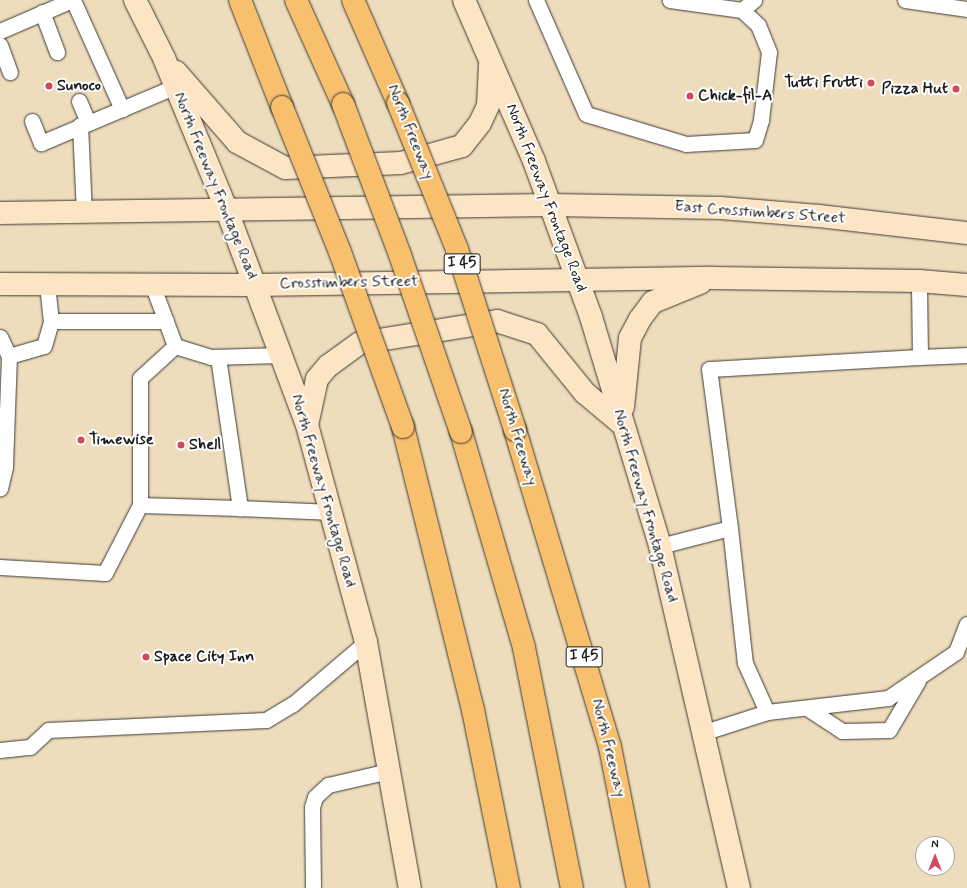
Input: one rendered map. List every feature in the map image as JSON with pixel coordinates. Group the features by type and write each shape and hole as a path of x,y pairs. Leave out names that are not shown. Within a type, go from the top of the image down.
{"highway":[{"path":"231,0 257,42"},
{"path":"240,0 340,252 404,427 473,710 509,888"},
{"path":"296,0 343,104 400,255 462,432 524,648 572,888"},
{"name":"North Freeway","path":"353,0 398,103 457,249 515,430 610,747 638,888"}],"main road":[{"name":"North Freeway Frontage Road","path":"135,0 164,58 227,211 308,425 366,642 410,888"},
{"name":"North Freeway Frontage Road","path":"464,0 551,205 578,280 660,546 705,732 739,888"},
{"path":"164,58 237,142 285,168 400,162 462,146 480,123 488,106 490,60"},
{"path":"0,213 227,211 551,205"},
{"name":"East Crosstimbers Street","path":"551,205 721,208 819,216 967,233"},
{"path":"578,280 713,278 919,281 967,285"},
{"path":"622,424 626,359 630,338 640,319 653,302 713,278"},
{"name":"Crosstimbers Street","path":"0,284 254,284 578,280"},
{"path":"308,425 317,379 328,366 360,343 497,321 537,334 585,393 622,424"}],"lane":[{"path":"0,31 72,0 122,109"},
{"path":"536,0 586,114 686,144 755,140 761,120 769,52 758,25 742,10 670,0"},
{"path":"742,10 754,0"},
{"path":"905,0 967,9"},
{"path":"42,12 57,52"},
{"path":"0,45 10,72"},
{"path":"32,121 41,143 176,86"},
{"path":"79,101 84,124 84,212"},
{"path":"919,281 920,357"},
{"path":"9,356 44,346 51,321 47,284"},
{"path":"152,284 175,346"},
{"path":"51,321 166,321"},
{"path":"0,337 9,356 4,467 0,488"},
{"path":"175,346 218,357 281,355"},
{"path":"0,567 105,573 140,505 140,378 175,346"},
{"path":"767,712 745,663 730,528 709,369 967,355"},
{"path":"218,357 240,508"},
{"path":"140,505 331,512"},
{"path":"660,546 730,528"},
{"path":"705,732 767,712 888,698 956,652 967,624"},
{"path":"0,750 30,747 48,730 266,720 293,704 366,642"},
{"path":"807,708 842,731 889,730 920,676"},
{"path":"313,888 312,807 321,790 328,785 389,771"}],"place":[{"name":"Tutti Frutti","path":"871,83"},
{"name":"Sunoco","path":"49,86"},
{"name":"Pizza Hut","path":"956,89"},
{"name":"Chick-fil-A","path":"690,96"},
{"name":"Timewise","path":"81,440"},
{"name":"Shell","path":"181,445"},
{"name":"Space City Inn","path":"146,657"}]}
